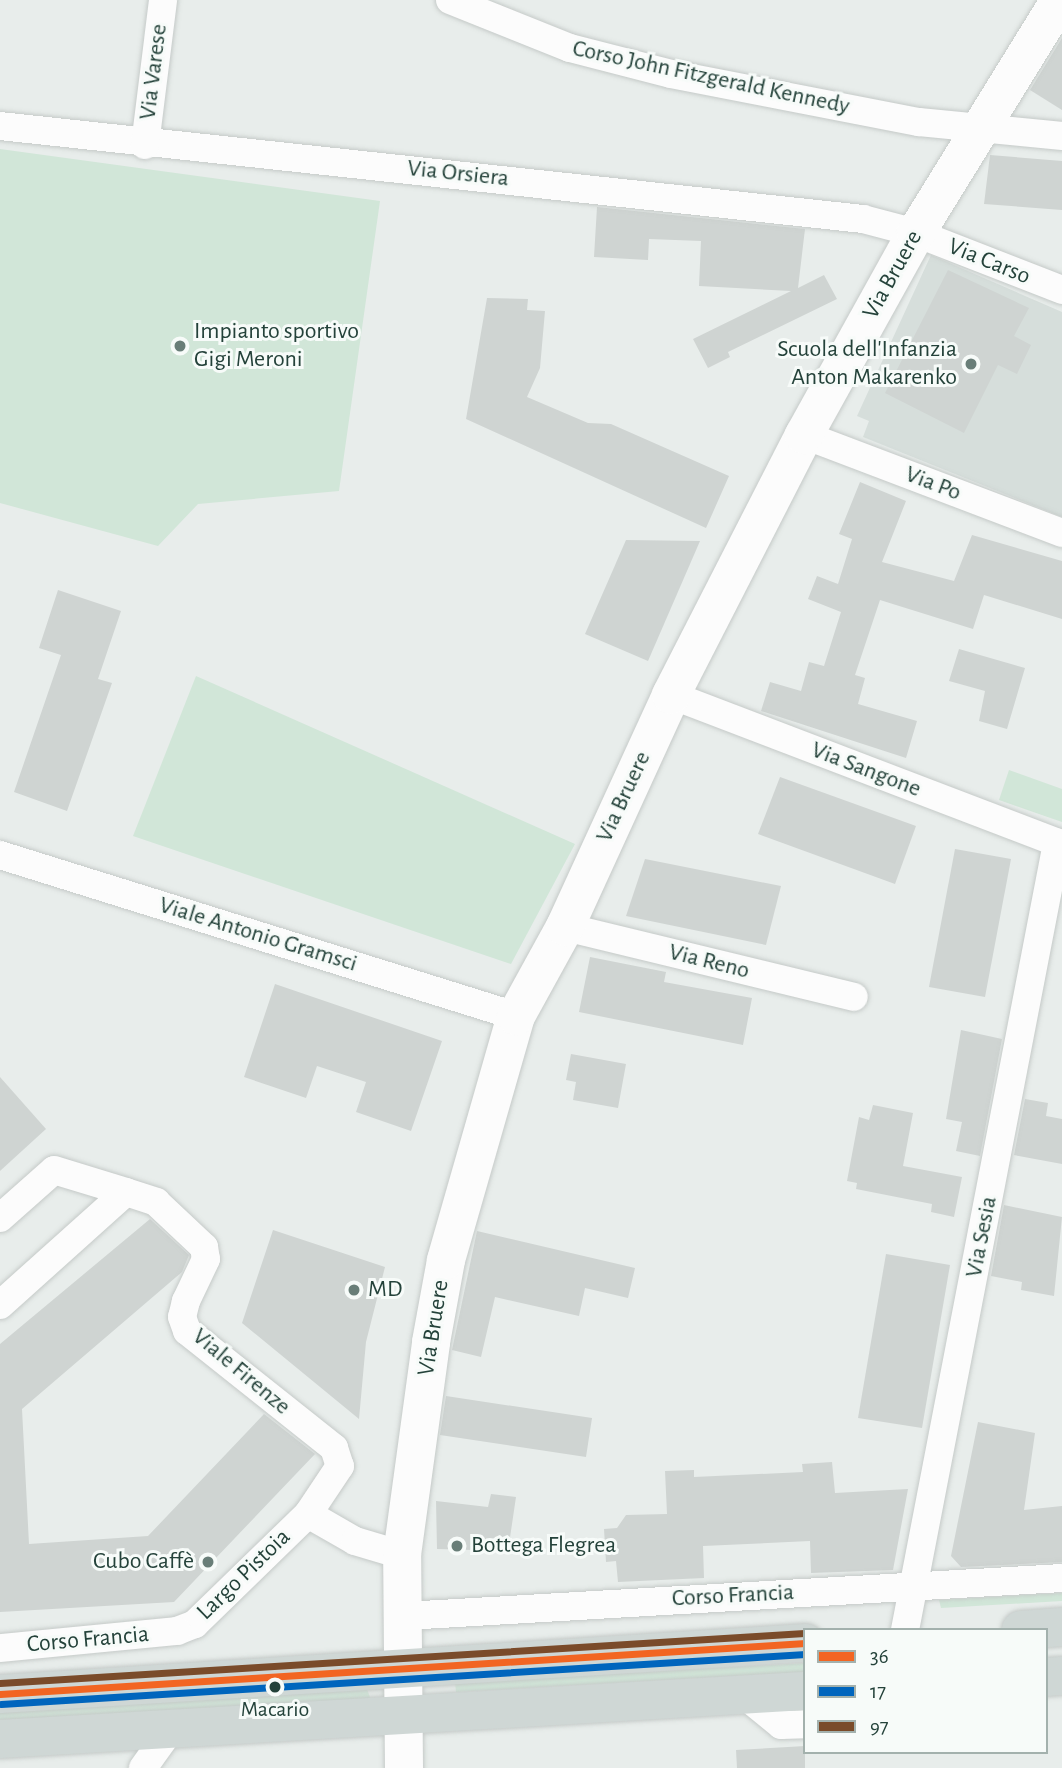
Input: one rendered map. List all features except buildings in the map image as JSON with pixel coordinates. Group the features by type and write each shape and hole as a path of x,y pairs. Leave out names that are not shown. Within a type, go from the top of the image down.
{"main road":[{"name":"Corso Francia","path":"0,1693 803,1643"},
{"path":"0,1739 803,1691"}],"street":[{"name":"Via Varese","path":"145,145 163,0"},
{"name":"Corso John Fitzgerald Kennedy","path":"450,0 570,48 671,74 980,131 1062,136"},
{"name":"Via Bruere","path":"404,1768 406,1668 402,1555 446,1259 516,1016 565,927 671,695 804,435 916,233 1060,0"},
{"name":"Via Orsiera","path":"0,126 145,145 177,142 822,215 916,233"},
{"name":"Via Carso","path":"916,233 1062,290"},
{"name":"Via Po","path":"804,435 1062,533"},
{"name":"Via Sangone","path":"671,695 1060,844"},
{"name":"Via Sesia","path":"905,1628 1060,844"},
{"name":"Viale Antonio Gramsci","path":"0,855 516,1016"},
{"name":"Via Reno","path":"565,927 854,997"},
{"name":"Viale Firenze","path":"0,1218 54,1170 156,1202 204,1247 206,1259 186,1301 183,1317 187,1331 338,1454"},
{"path":"0,1305 126,1192"},
{"name":"Largo Pistoia","path":"177,1631 195,1624 309,1514 337,1477 338,1454"},
{"name":"Largo Pistoia","path":"309,1514 355,1541 402,1555"},
{"name":"Corso Francia","path":"405,1616 1062,1578"},
{"name":"Corso Francia","path":"0,1648 177,1631"},
{"path":"744,1694 781,1725 803,1724"},
{"path":"143,1768 171,1729"}],"shaded area":[{"name":"Scuola dell'Infanzia Anton Makarenko","path":"931,255 1062,312 1062,517 863,437 869,421 857,416"}],"green space":[{"name":"Impianto sportivo Gigi Meroni","path":"0,149 380,201 339,491 198,504 158,546 0,503"},
{"path":"196,676 575,844 511,964 133,836"},
{"path":"1009,770 1062,789 1062,822 999,800"},
{"path":"1062,1593 1062,1601 941,1608 939,1600"},
{"path":"803,1663 803,1672 456,1692 455,1683"},
{"path":"367,1689 371,1700 0,1723 0,1712"}],"transit line":[{"name":"97","path":"0,1683 803,1633"},
{"name":"36","path":"0,1694 803,1643"},
{"name":"17","path":"1,1704 803,1654"}],"place":[{"name":"Impianto sportivo Gigi Meroni","path":"180,346"},
{"name":"Scuola dell'Infanzia Anton Makarenko","path":"971,364"},
{"name":"MD","path":"354,1290"},
{"name":"Bottega Flegrea","path":"457,1546"},
{"name":"Cubo Caffè","path":"208,1562"},
{"name":"Macario","path":"275,1687"}]}
